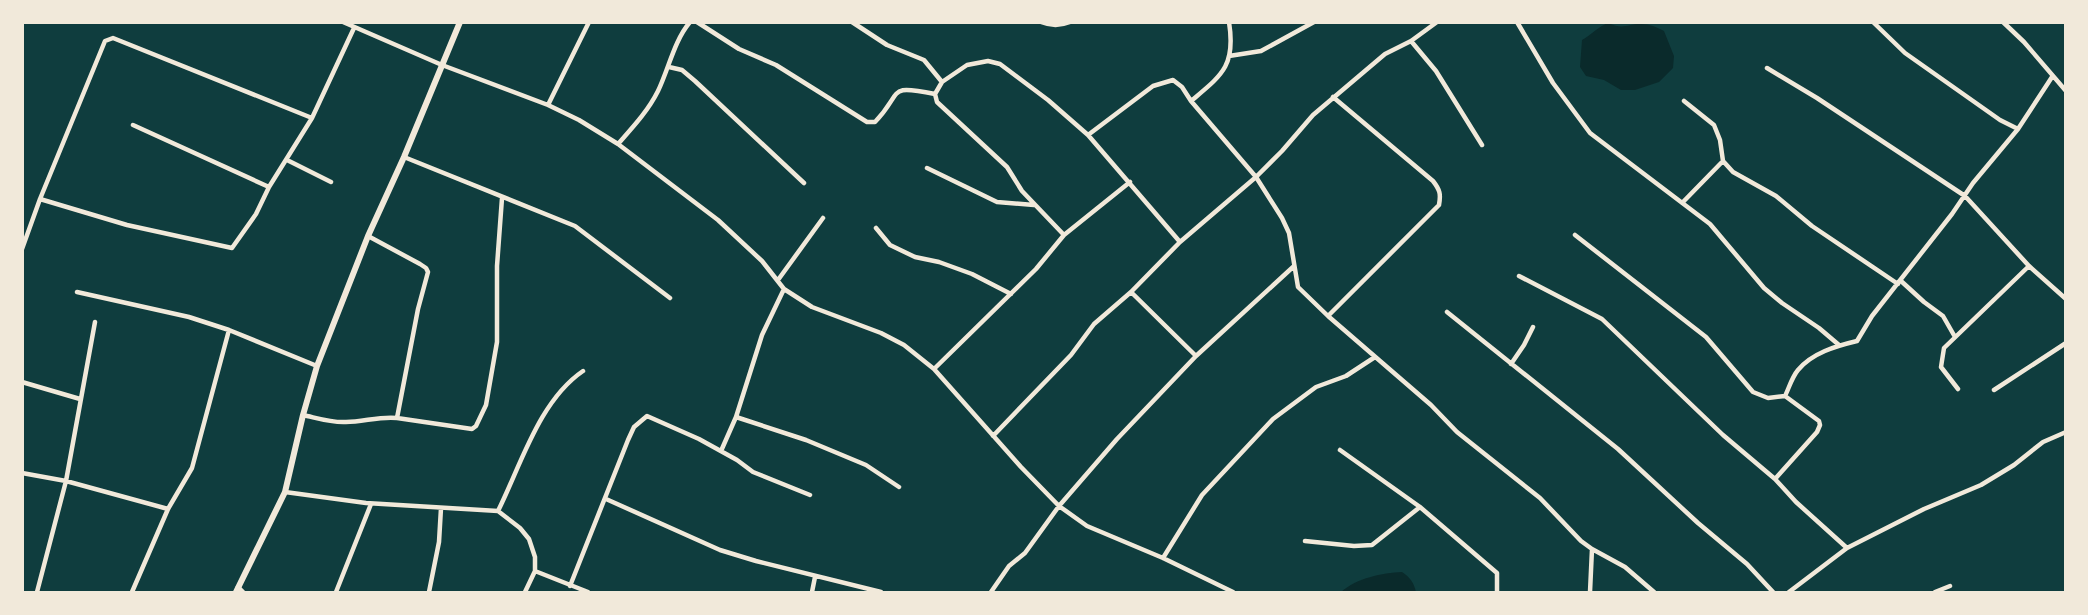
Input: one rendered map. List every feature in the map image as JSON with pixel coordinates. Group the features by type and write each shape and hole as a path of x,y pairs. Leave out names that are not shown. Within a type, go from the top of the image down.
{"street":[{"path":"343,22 442,65 548,105 579,120 618,144 718,220 762,261 784,289 812,307 881,333 904,345 934,369 1046,495 1059,506 1087,526 1163,558 1233,592"},
{"path":"239,591 285,492 317,366 368,236 404,157 460,22"},
{"path":"548,105 589,22"},
{"path":"618,144 641,117 657,93 678,39 690,22"},
{"path":"697,22 739,49 777,65 867,122 875,123 897,92 904,89 935,94"},
{"path":"852,22 887,45 924,60 942,82"},
{"path":"1041,22 1048,25 1063,25 1070,22"},
{"path":"1191,100 1218,78 1226,68 1231,38 1229,22"},
{"path":"1229,56 1261,51 1314,22"},
{"path":"993,436 1071,355 1094,324 1131,292 1180,242 1256,177 1313,115 1385,54 1410,41 1437,22"},
{"path":"1517,22 1553,83 1590,133 1710,224 1764,288 1839,345"},
{"path":"1873,22 1905,53 2000,120 2018,129"},
{"path":"2003,22 2024,42 2052,78 2066,91"},
{"path":"39,199 127,225 232,248 256,214 269,187 312,118 354,28"},
{"path":"22,249 39,199 105,41 108,39 113,38 312,118"},
{"path":"1410,41 1436,71 1482,145"},
{"path":"1064,235 1022,191 1007,167 937,102 935,94 942,82 968,65 988,61 1000,64 1048,100 1088,135 1180,242"},
{"path":"669,67 682,70 695,81 804,183"},
{"path":"1767,68 1817,98 1965,196 2029,266 2066,299"},
{"path":"1785,396 1797,371 1807,362 1839,345 1857,341 1872,315 1973,183 2018,129 2052,78"},
{"path":"1088,135 1153,86 1173,80 1182,87 1256,177 1282,218 1289,234 1298,287 1431,405 1456,432 1540,498 1581,541 1625,567 1654,592"},
{"path":"1328,316 1439,206 1441,197 1440,190 1433,181 1333,97"},
{"path":"1684,101 1714,125 1724,161 1733,172 1776,196 1812,226 1899,282 1943,316 1955,337"},
{"path":"133,125 269,187"},
{"path":"404,157 575,226 670,298"},
{"path":"287,160 331,182"},
{"path":"1683,202 1724,161"},
{"path":"927,168 997,202 1035,205"},
{"path":"934,369 1036,269 1064,235 1130,182"},
{"path":"303,415 342,423 386,417 472,429 477,426 486,405 497,342 497,266 502,198"},
{"path":"778,280 824,218"},
{"path":"876,228 890,244 915,257 939,262 972,274 1011,294"},
{"path":"1575,235 1706,337 1753,392 1768,398 1785,396 1819,421 1817,432 1775,479"},
{"path":"368,236 420,264 428,272 418,309 397,418"},
{"path":"1958,388 1941,367 1944,348 2029,266"},
{"path":"1000,592 992,591 1009,566 1024,553 1059,506 1117,439 1196,356 1293,267"},
{"path":"1519,276 1602,319 1847,548"},
{"path":"721,452 736,417 762,335 784,289"},
{"path":"77,292 189,317 229,330 317,366"},
{"path":"1131,292 1196,356"},
{"path":"1447,312 1618,449 1698,523 1747,564 1773,592"},
{"path":"37,592 66,482 95,322"},
{"path":"1511,364 1533,327"},
{"path":"132,592 168,509 192,468 229,330"},
{"path":"1994,390 2066,343"},
{"path":"1163,558 1202,495 1273,419 1316,387 1346,376 1375,357"},
{"path":"498,511 524,452 552,404 573,378 583,371"},
{"path":"22,382 80,399"},
{"path":"570,586 628,440 634,427 647,416 699,439 753,472 810,495"},
{"path":"736,417 806,440 866,465 899,487"},
{"path":"1789,592 1847,548 1924,508 1981,485 2014,465 2043,442 2066,432"},
{"path":"1340,450 1420,507 1497,573 1497,592"},
{"path":"22,473 168,509"},
{"path":"285,492 371,504 498,511 520,528 529,539 535,570 525,592"},
{"path":"606,499 720,550 815,577 881,592"},
{"path":"336,592 371,504"},
{"path":"1305,541 1354,546 1371,545 1420,507"},
{"path":"429,592 439,542 441,508"},
{"path":"1590,592 1592,549"},
{"path":"535,570 588,592"},
{"path":"812,592 815,577"},
{"path":"1935,592 1950,586"}],"water":[{"path":"1608,23 1622,26 1647,25 1664,31 1674,56 1673,68 1659,82 1635,90 1621,90 1604,80 1586,76 1580,67 1582,40"},
{"path":"1402,572 1411,580 1416,592 1341,592 1354,583 1370,577"}]}
